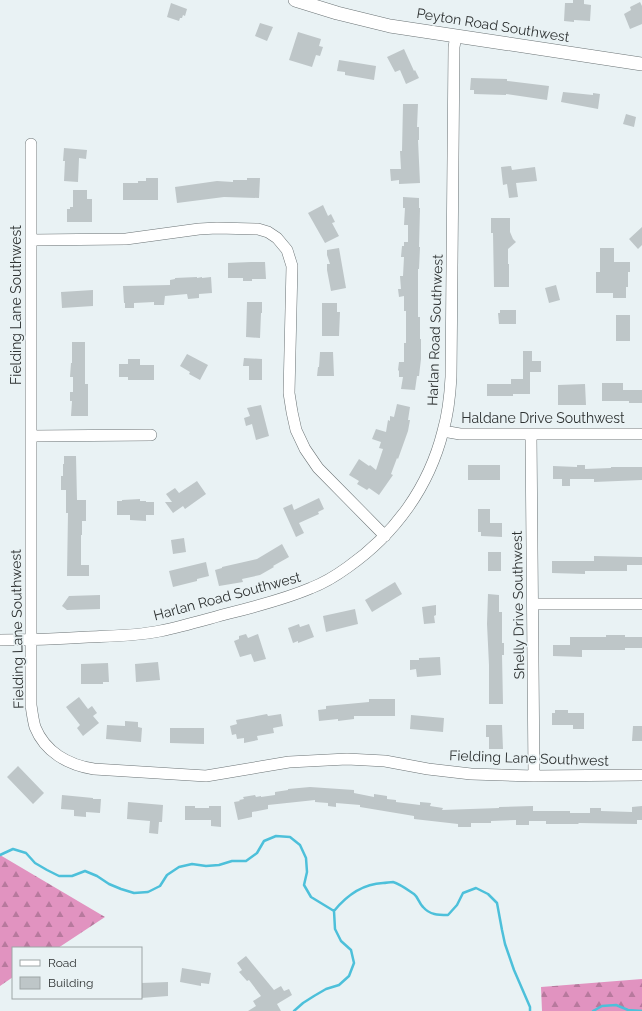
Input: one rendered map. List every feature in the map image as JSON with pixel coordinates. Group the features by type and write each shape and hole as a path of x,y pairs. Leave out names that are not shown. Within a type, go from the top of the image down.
{"street":[{"name":"Peyton Road Southwest","path":"295,0 337,13 382,24 642,64"},
{"name":"Harlan Road Southwest","path":"0,640 126,636 160,631 282,599 313,588 338,574 362,557 385,536 405,512 420,488 433,462 449,406 451,378 454,47 456,36"},
{"name":"Fielding Lane Southwest","path":"31,144 31,705 35,727 53,752 67,761 82,767 94,769 206,776 289,762 346,759 385,761 428,769 471,774 534,776 642,775"},
{"path":"31,240 126,239 217,228 258,229 268,232 277,238 287,250 292,266 289,393 296,430 305,449 318,468 385,536"},
{"name":"Haldane Drive Southwest","path":"443,431 460,434 642,434"},
{"name":"Shelly Drive Southwest","path":"531,434 534,776"},
{"path":"31,436 151,435"},
{"path":"533,604 642,604"}],"green space":[{"path":"0,855 105,917 60,947 12,947 12,978 0,986"},
{"path":"642,979 642,1011 542,1011 541,987"}],"building":[{"path":"573,0 584,0 584,4 591,5 590,21 564,21 565,3 573,3"},
{"path":"640,2 642,6 642,24 630,29 624,14 631,10 630,7"},
{"path":"171,3 187,9 185,16 183,15 179,21 167,17"},
{"path":"260,23 273,27 267,41 255,36"},
{"path":"298,32 321,39 319,46 323,47 320,56 316,55 312,67 289,60"},
{"path":"404,49 414,71 415,70 419,78 406,84 400,70 395,72 387,57"},
{"path":"339,60 376,66 374,80 345,75 345,72 337,71"},
{"path":"471,78 507,79 507,81 549,86 547,100 506,94 474,94 474,90 470,90"},
{"path":"563,92 593,95 593,93 600,94 598,109 561,102"},
{"path":"403,104 418,104 417,127 419,127 418,140 420,183 399,184 399,180 391,181 390,169 401,169 400,151 402,151"},
{"path":"626,114 636,117 634,127 623,124"},
{"path":"64,148 87,150 86,159 79,158 78,182 64,181"},
{"path":"511,166 512,170 535,167 537,181 516,183 518,197 509,198 507,184 503,185 501,167"},
{"path":"146,178 158,178 158,200 123,200 123,183 138,183 138,181 146,181"},
{"path":"247,178 260,178 259,198 224,197 177,203 175,187 217,181 233,182 233,180 247,180"},
{"path":"73,190 87,190 87,199 92,199 92,222 67,222 67,209 73,207"},
{"path":"403,197 419,198 420,208 418,317 420,317 421,359 419,376 417,376 415,390 401,389 403,377 399,377 398,370 399,362 404,362 404,343 406,343 406,311 404,311 404,296 399,297 398,289 401,289 400,276 403,276 404,257 401,257 402,246 404,246 404,242 408,242 408,225 404,225 405,208 403,208"},
{"path":"323,205 328,216 331,214 335,222 332,223 339,236 325,243 308,213"},
{"path":"491,218 510,218 510,232 516,242 508,249 509,287 494,287 493,233 491,233"},
{"path":"642,227 642,245 638,249 629,239"},
{"path":"339,248 346,288 331,291 327,270 327,264 330,264 327,250"},
{"path":"600,248 614,248 614,262 630,262 628,287 626,287 626,298 613,298 613,293 596,293 596,272 600,272"},
{"path":"265,262 266,279 252,279 252,281 243,281 243,278 228,278 228,263"},
{"path":"211,277 212,293 199,294 199,298 188,299 187,294 165,296 164,305 154,305 154,302 134,303 134,308 125,308 123,286 170,285 170,280 175,278"},
{"path":"556,285 560,300 549,303 545,288"},
{"path":"93,290 93,306 62,308 61,292"},
{"path":"247,302 262,302 260,338 246,337"},
{"path":"322,303 337,303 337,312 340,312 339,336 322,336"},
{"path":"500,310 516,310 516,324 499,324 498,313 500,313"},
{"path":"616,315 630,315 630,341 616,341"},
{"path":"72,342 85,342 85,384 88,384 88,416 71,416 72,401 70,401 70,392 73,392 73,377 70,377"},
{"path":"523,351 532,351 532,361 541,361 541,372 530,372 530,394 513,394 513,396 487,396 487,384 511,384 511,379 523,379"},
{"path":"320,352 333,352 334,376 317,376"},
{"path":"187,354 208,365 200,380 189,374 190,372 180,366"},
{"path":"244,358 262,359 262,380 249,380 249,366 243,366"},
{"path":"128,359 140,359 140,365 154,365 154,380 128,380 128,377 119,377 119,364 128,364"},
{"path":"602,383 623,383 623,390 642,390 642,403 629,403 629,401 602,401"},
{"path":"585,384 586,405 558,405 558,385"},
{"path":"397,404 410,407 408,431 391,474 393,475 379,495 369,488 367,490 357,484 359,481 349,475 359,459 376,470 383,449 379,448 381,442 372,439 376,429 386,432 388,420 390,421 390,416 394,417"},
{"path":"261,405 269,436 256,440 252,424 246,426 244,418 250,416 247,408"},
{"path":"64,456 76,456 77,500 86,500 86,521 82,521 81,565 89,565 89,576 67,576 68,513 66,513 66,490 61,490 61,476 63,476"},
{"path":"468,465 500,465 500,480 468,480"},
{"path":"577,465 585,465 585,469 642,467 642,480 594,482 594,479 570,479 570,486 562,486 562,479 553,479 553,466 577,467"},
{"path":"197,481 206,494 185,509 183,506 173,513 165,502 172,502 166,494 175,488 179,493"},
{"path":"319,498 324,509 318,512 319,514 299,523 304,533 296,537 283,508 292,504 294,510"},
{"path":"140,499 140,501 154,502 154,515 146,515 146,521 130,520 130,515 117,515 117,501"},
{"path":"478,509 490,509 490,523 502,523 502,537 481,536 481,532 478,532"},
{"path":"184,538 186,552 173,554 171,540"},
{"path":"282,544 289,557 273,566 274,567 260,575 242,579 243,582 219,586 215,570 257,559"},
{"path":"488,552 501,552 501,571 488,571"},
{"path":"594,556 642,557 642,565 627,565 627,571 585,571 585,574 552,573 552,561 594,561"},
{"path":"206,562 209,576 197,579 197,581 173,587 169,571"},
{"path":"395,582 402,594 372,612 365,600"},
{"path":"488,594 499,595 499,612 502,612 502,643 504,643 504,655 502,655 503,704 489,704 487,624"},
{"path":"100,595 100,609 67,610 62,606 69,596"},
{"path":"436,605 436,615 434,616 435,623 424,624 422,607"},
{"path":"355,609 358,624 326,632 323,616"},
{"path":"299,624 300,627 309,624 314,637 298,643 298,641 293,643 288,628"},
{"path":"246,634 248,638 258,634 266,659 254,662 251,654 240,657 234,641 239,639 239,636"},
{"path":"606,635 642,637 642,648 625,648 625,650 582,650 582,657 553,656 553,645 570,645 570,637 606,637"},
{"path":"440,657 441,675 417,677 416,669 410,670 410,660"},
{"path":"158,662 160,680 136,682 135,664"},
{"path":"108,663 109,682 103,682 103,684 81,684 81,664"},
{"path":"79,697 88,709 92,706 97,713 93,716 99,723 83,736 77,728 80,725 66,707"},
{"path":"369,699 395,699 395,716 354,716 354,719 319,721 318,710 326,709 326,706 369,702"},
{"path":"555,710 568,710 568,713 584,713 584,729 573,729 573,725 552,725 552,713 555,713"},
{"path":"267,714 268,716 281,714 283,726 273,728 274,733 257,736 258,740 244,743 244,738 237,739 236,734 232,735 230,726 237,724 236,720"},
{"path":"411,715 444,718 443,732 410,729"},
{"path":"125,721 138,722 138,727 142,728 141,742 106,739 107,725 125,726"},
{"path":"486,725 502,725 503,749 489,749 489,737 486,737"},
{"path":"633,726 642,726 642,741 632,741"},
{"path":"170,728 204,728 204,744 170,743"},
{"path":"18,766 44,793 33,804 7,777"},
{"path":"310,787 354,790 354,793 374,797 374,794 387,796 387,799 396,800 396,802 420,805 420,802 431,803 430,806 443,808 442,810 533,806 533,811 570,811 570,813 590,813 590,808 601,808 601,811 632,812 632,807 642,806 642,820 637,820 637,824 546,824 546,821 529,821 529,825 516,825 516,820 491,821 491,823 471,823 471,827 458,827 458,824 414,819 414,816 360,807 360,805 336,803 336,807 328,806 328,803 315,802 315,800 268,805 268,809 252,812 252,817 238,820 234,802 244,799 243,797 255,795 256,797 261,797 275,795 275,792 288,789"},
{"path":"62,795 101,799 100,813 86,812 86,817 74,816 74,810 61,809"},
{"path":"128,802 163,805 162,822 159,822 158,834 149,833 150,821 127,819"},
{"path":"185,806 209,808 209,806 221,806 221,827 211,826 211,820 185,820"},
{"path":"246,956 274,990 281,986 284,991 289,989 292,995 277,1004 281,1011 248,1011 256,1006 253,1001 261,996 249,980 247,981 239,972 242,970 237,963"},
{"path":"182,968 211,973 209,984 201,983 201,986 180,982"},
{"path":"168,982 168,996 142,998 142,983"}],"waterway":[{"path":"0,855 13,849 26,853 35,863 59,876 72,876 85,871 97,876 109,884 134,893 148,892 160,886 167,875 179,867 192,864 206,866 219,865 232,861 246,861 257,853 264,841 276,836 290,837 300,845 306,858 307,872 304,885 311,897 334,911"},
{"path":"294,1011 303,1003 326,989 339,985 349,976 354,963 351,950 341,941 335,929 334,911 350,895 362,888 375,884 393,882 414,894 426,910 438,915 448,915 457,905 463,893 476,888 488,894 497,903 505,944 514,970 530,1007 530,1011"},
{"path":"593,1011 602,1006 616,1005 628,1010 642,1011"}]}
